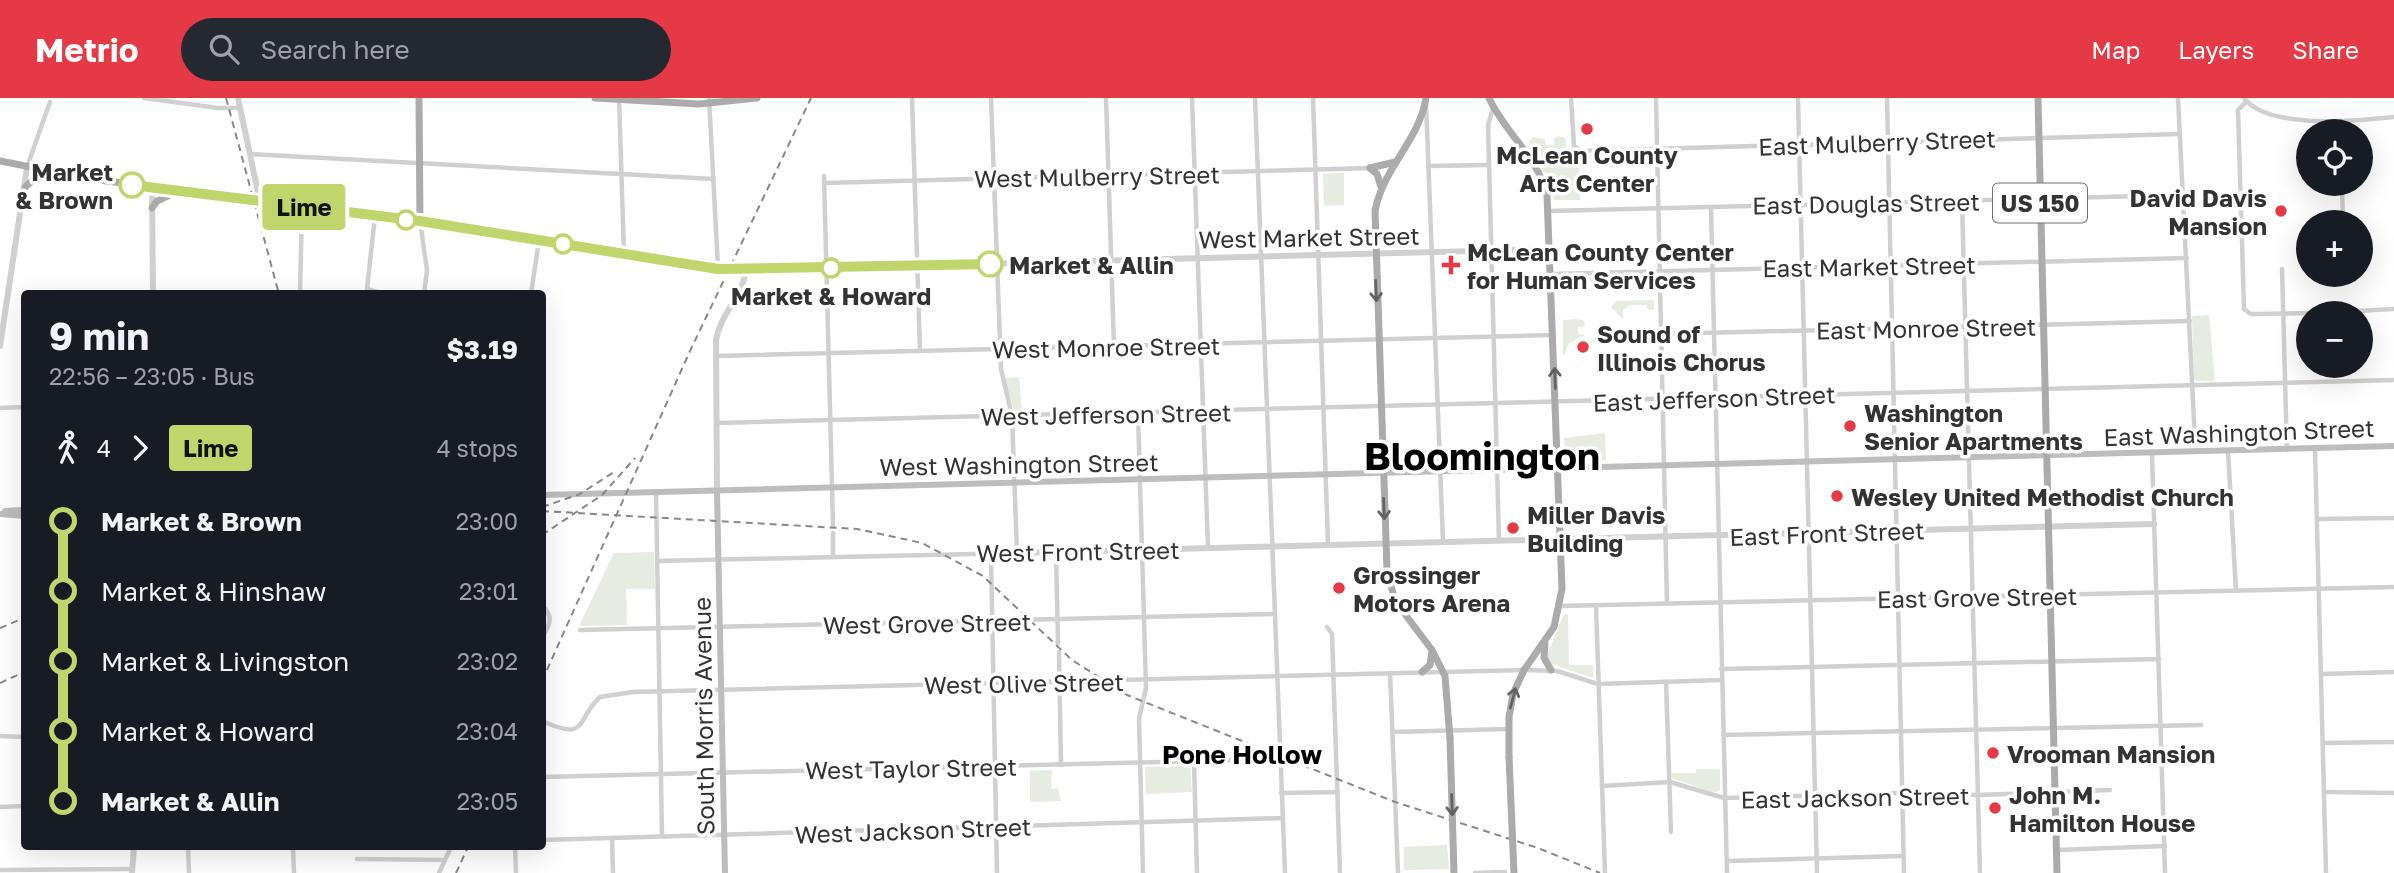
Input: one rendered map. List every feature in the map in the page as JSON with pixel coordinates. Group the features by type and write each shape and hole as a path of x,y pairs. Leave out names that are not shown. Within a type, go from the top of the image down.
{"main road":[{"path":"418,98 420,221"},
{"path":"595,98 709,101 757,98"},
{"name":"US 150","path":"2038,98 2043,389 2057,873"},
{"path":"1425,99 1414,135 1381,187 1375,211 1383,475 1387,570 1394,597 1406,619 1432,650 1443,672 1448,694 1454,873"},
{"path":"1492,102 1501,123 1538,169 1549,211 1560,539 1560,606 1545,643 1524,670 1513,695 1508,729 1509,872"},
{"name":"West Market Street","path":"0,161 152,188 420,221"},
{"path":"1370,169 1395,162"},
{"path":"1370,169 1377,174 1381,187"},
{"path":"21,196 26,186 45,171"},
{"path":"152,208 160,199 179,191"},
{"name":"East Washington Street","path":"1497,471 2394,446"},
{"name":"West Washington Street","path":"546,495 1497,471"},
{"name":"South Morris Avenue","path":"717,491 724,873"},
{"path":"0,513 21,513"},
{"path":"1545,643 1544,657 1551,670"},
{"path":"1422,672 1431,663 1432,650"}],"street":[{"path":"144,98 218,108 240,108"},
{"path":"238,98 260,202"},
{"path":"912,98 920,351"},
{"path":"991,98 1000,350 1003,387 1012,416 1017,553"},
{"path":"1106,98 1114,347"},
{"path":"1192,98 1208,548"},
{"path":"1255,98 1285,873"},
{"path":"1313,98 1328,545"},
{"name":"East Mulberry Street","path":"1571,98 1574,148 1583,151 2180,134"},
{"path":"1656,98 1667,604"},
{"path":"1798,98 1817,873"},
{"path":"1887,98 1903,873"},
{"path":"2178,98 2195,442"},
{"path":"619,99 624,254"},
{"path":"1425,99 1443,542"},
{"path":"2296,312 2246,312 2238,110 2245,100 2273,115 2319,119"},
{"path":"709,101 718,269"},
{"path":"0,346 21,196 27,167 50,102"},
{"path":"1492,102 1488,125 1496,337 1499,541"},
{"path":"2368,119 2394,117"},
{"path":"250,155 714,179"},
{"path":"1429,166 1489,165"},
{"name":"West Mulberry Street","path":"824,183 1370,169"},
{"path":"824,176 833,525"},
{"path":"152,188 153,290"},
{"name":"East Douglas Street","path":"1549,211 2183,195"},
{"path":"1962,201 1980,873"},
{"path":"300,290 302,207"},
{"path":"1712,207 1717,536 1727,873"},
{"path":"368,290 375,216"},
{"path":"420,221 427,270 424,290"},
{"name":"West Market Street","path":"420,221 718,269 746,270 1493,251"},
{"path":"532,290 539,240"},
{"path":"1493,251 1550,249"},
{"name":"East Market Street","path":"1551,274 2187,258"},
{"path":"2282,269 2287,450"},
{"path":"717,491 716,356 719,328 743,284 746,270"},
{"path":"2373,310 2394,309"},
{"name":"East Monroe Street","path":"1662,334 2190,321"},
{"path":"1496,337 1553,335"},
{"name":"West Monroe Street","path":"716,356 1496,337"},
{"name":"East Jefferson Street","path":"1495,404 2394,380"},
{"name":"West Jefferson Street","path":"717,423 1495,404"},
{"path":"0,408 21,407"},
{"path":"1138,413 1146,680 1146,695 1139,719 1143,873"},
{"path":"2315,449 2326,873"},
{"path":"2228,451 2236,591"},
{"path":"2152,454 2165,873"},
{"path":"656,493 662,836"},
{"path":"2318,519 2394,517"},
{"name":"East Front Street","path":"1499,541 2154,524"},
{"path":"833,533 834,556"},
{"name":"West Front Street","path":"657,561 1499,541"},
{"path":"1056,552 1058,643"},
{"path":"991,553 997,873"},
{"name":"East Grove Street","path":"1560,606 2394,587"},
{"path":"1596,606 1605,873"},
{"path":"546,609 551,620 546,630"},
{"name":"West Grove Street","path":"580,630 1274,614"},
{"path":"1326,627 1332,634 1340,873"},
{"path":"1059,652 1061,765"},
{"path":"1721,670 2159,659"},
{"name":"West Olive Street","path":"546,723 562,729 571,729 584,722 594,703 602,696 659,692 1524,670 1551,670 1598,684 1721,680"},
{"path":"2321,674 2394,672"},
{"path":"1390,673 1398,873"},
{"path":"1666,682 1671,832"},
{"path":"1723,735 2201,725"},
{"path":"1393,733 1449,734 1508,729"},
{"path":"0,736 21,737"},
{"path":"2323,743 2394,742"},
{"name":"West Taylor Street","path":"546,777 1280,759"},
{"path":"1194,762 1197,873"},
{"name":"East Jackson Street","path":"1602,786 1670,782 1724,798 1902,793 1978,795 2110,790"},
{"path":"1282,793 1338,792"},
{"path":"2324,792 2394,793"},
{"path":"0,807 21,806"},
{"name":"West Jackson Street","path":"546,840 1283,818"},
{"path":"612,838 613,873"},
{"path":"2056,850 2165,846"},
{"path":"0,870 132,871 134,850"},
{"path":"188,850 188,873"},
{"path":"293,850 294,873"},
{"path":"439,873 450,850"},
{"path":"515,850 516,873"},
{"path":"1727,861 1903,856"},
{"path":"357,859 445,860"},
{"path":"1475,873 1509,872"}],"shaded area":[{"path":"1559,136 1566,138 1566,160 1579,160 1580,200 1554,200 1549,180 1528,143 1533,137 1545,139 1546,145 1554,145 1554,139"},
{"path":"1344,173 1344,205 1324,206 1323,174"},
{"path":"1559,277 1596,277 1598,282 1592,285 1591,282 1583,282 1584,290 1562,290"},
{"path":"1654,300 1654,310 1647,309 1647,305 1630,305 1623,310 1623,319 1611,307 1616,301"},
{"path":"2209,315 2215,381 2197,381 2194,379 2192,316"},
{"path":"1563,320 1584,321 1585,327 1578,327 1578,334 1585,335 1569,343 1563,357"},
{"path":"1019,377 1022,411 1014,411 1004,378"},
{"path":"1605,433 1606,460 1565,461 1564,438"},
{"path":"654,552 655,589 626,589 627,625 579,626 614,553"},
{"path":"1564,614 1568,614 1569,665 1593,665 1593,678 1552,664 1546,657"},
{"path":"1190,766 1192,792 1146,794 1145,767"},
{"path":"1696,769 1720,769 1720,790 1713,793 1672,778 1671,773 1696,773"},
{"path":"1052,770 1051,789 1058,788 1061,801 1030,802 1030,771"},
{"path":"1447,845 1449,869 1404,870 1404,847"}],"railway":[{"path":"226,98 278,290"},
{"path":"546,672 690,351 811,98"},
{"path":"546,532 602,495 635,458"},
{"path":"546,506 580,494 614,472"},
{"path":"546,511 857,529 922,543 983,576 1072,660 1127,695 1395,802 1538,848 1600,873"},
{"path":"0,628 21,619"},
{"path":"0,683 21,673"},
{"path":"456,873 467,850"}],"bus line":[{"name":"Lime","path":"132,185 420,221 718,269 990,264"}],"place":[{"name":"McLean County Arts Center","path":"1587,129"},
{"name":"Market & Brown","path":"132,185"},
{"name":"David Davis Mansion","path":"2281,211"},
{"name":"Market & Allin","path":"990,264"},
{"name":"McLean County Center for Human Services","path":"1451,265"},
{"name":"Market & Howard","path":"831,268"},
{"name":"Sound of Illinois Chorus","path":"1583,347"},
{"name":"Washington Senior Apartments","path":"1850,426"},
{"name":"Wesley United Methodist Church","path":"1837,496"},
{"name":"Miller Davis Building","path":"1513,528"},
{"name":"Grossinger Motors Arena","path":"1339,588"},
{"name":"Vrooman Mansion","path":"1993,753"},
{"name":"John M. Hamilton House","path":"1995,808"}],"district":[{"name":"Bloomington","path":"1482,455"},
{"name":"Pone Hollow","path":"1242,754"}]}
